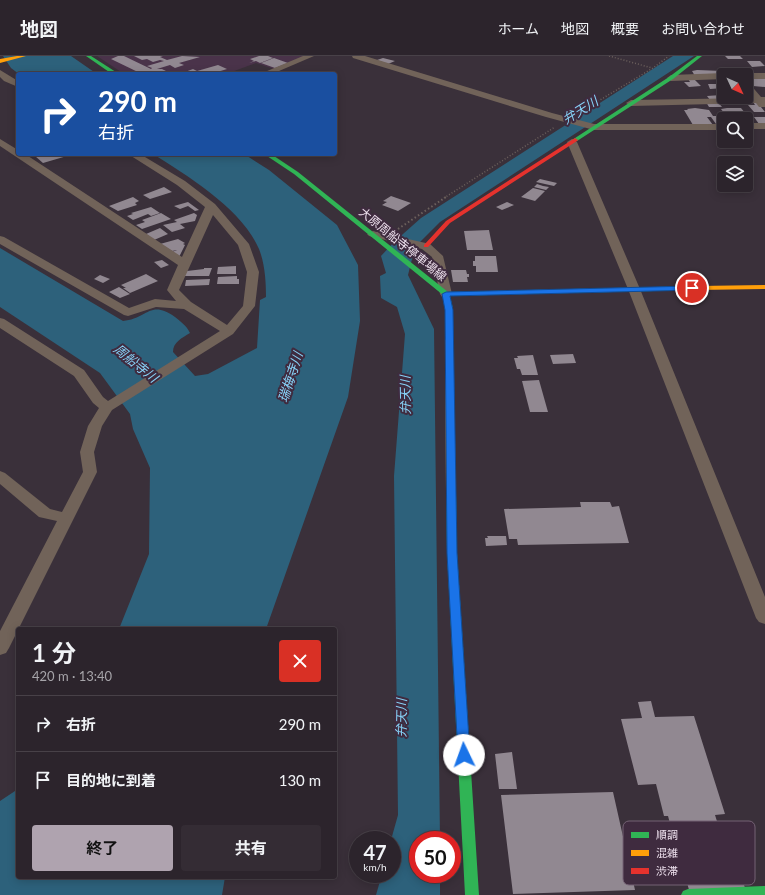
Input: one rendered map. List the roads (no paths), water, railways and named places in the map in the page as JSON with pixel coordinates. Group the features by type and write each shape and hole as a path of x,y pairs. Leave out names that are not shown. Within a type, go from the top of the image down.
{"main road":[{"path":"0,61 24,56"},
{"path":"88,56 113,72"},
{"path":"426,246 448,222 670,78 700,56"},
{"name":"大原周船寺停車場線","path":"270,156 296,173 373,234"},
{"name":"大原周船寺停車場線","path":"390,242 433,284 446,294 449,310 452,553 472,895"},
{"path":"446,294 765,287"},
{"path":"688,895 765,892"}],"street":[{"path":"269,72 310,56"},
{"path":"356,56 566,120 594,127 717,126"},
{"path":"0,73 7,79 16,83"},
{"path":"670,78 717,76"},
{"path":"753,76 765,76"},
{"path":"753,92 761,100 765,109"},
{"path":"631,103 761,100"},
{"path":"753,126 765,126"},
{"path":"0,142 16,153"},
{"path":"572,142 634,289 765,618"},
{"path":"21,156 184,264"},
{"path":"0,648 90,472 87,452 95,426 107,407 229,331 249,306 253,272 243,244 211,206 181,183 136,156"},
{"path":"211,206 172,290 187,305 229,331"},
{"path":"373,234 390,242 426,246 437,256 446,294"},
{"path":"0,239 128,312 155,303 187,305"},
{"path":"0,322 79,373 98,400 107,407"},
{"path":"0,476 45,513 66,518"}],"water":[{"path":"3,56 71,56 94,72 16,72 11,68"},
{"name":"弁天川","path":"673,56 694,56 440,222 415,247 408,275 434,329 440,831 409,831 409,883 440,883 440,895 376,895 379,883 401,883 401,831 394,831 398,815 394,476 405,334 397,307 381,298 380,276 386,273 381,256 421,218"},
{"path":"156,156 247,156 269,170 337,225 358,265 360,321 348,397 267,627 120,627 149,554 150,468 133,429 130,414 100,373 0,307 0,248 123,321 131,320 154,310 167,312 175,317 190,333 176,343 173,352 195,376 208,374 257,348 260,300 266,297 264,267 259,249 251,234 227,207 182,172"},
{"path":"16,790 16,879 225,879 222,895 0,895 0,801"}],"water label":[{"name":"周船寺川","path":"136,363"},
{"name":"瑞梅寺川","path":"290,377"}]}
